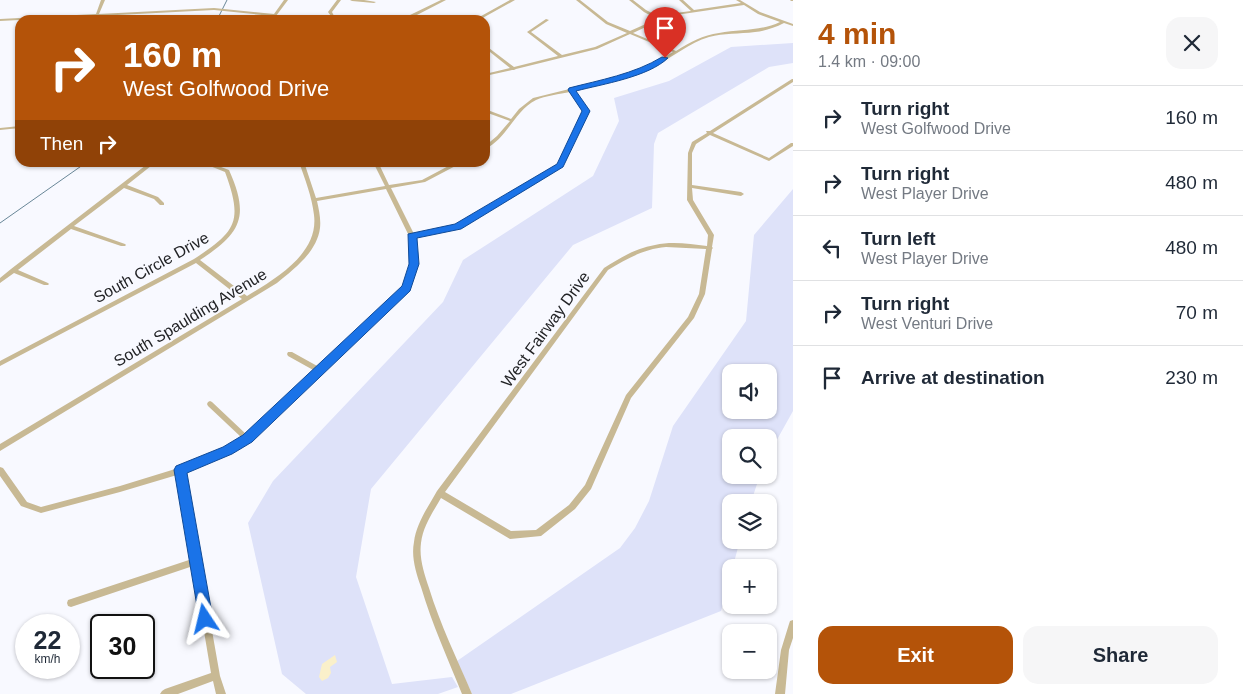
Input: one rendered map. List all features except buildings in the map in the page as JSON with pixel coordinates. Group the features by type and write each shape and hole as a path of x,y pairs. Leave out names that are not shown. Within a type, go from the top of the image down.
{"street":[{"path":"103,0 97,15 214,9 275,15 286,0"},
{"path":"332,15 330,12 338,0"},
{"path":"352,0 374,2"},
{"path":"413,15 444,0"},
{"path":"485,15 513,0"},
{"path":"578,0 607,23 676,52"},
{"path":"630,0 645,12 659,18"},
{"path":"681,0 693,11"},
{"path":"738,0 759,13 793,25"},
{"path":"490,74 596,48 631,33 659,18 744,4"},
{"path":"0,20 15,19"},
{"path":"547,20 529,32 562,57"},
{"path":"490,144 503,134 511,120 524,105 535,99 624,76 653,66 676,52 708,37 759,32 783,22"},
{"path":"490,50 514,69"},
{"path":"440,493 510,535 538,533 572,507 588,487 628,398 691,318 702,294 711,235 690,200 690,153 694,143 708,132 793,80"},
{"path":"412,236 458,226 560,165 586,111 572,90"},
{"path":"490,112 511,120"},
{"path":"0,129 15,128"},
{"path":"708,132 769,160 793,144"},
{"path":"0,281 148,167"},
{"name":"South Circle Drive","path":"0,364 196,260 222,243 233,230 238,216 233,187 227,171 216,167"},
{"name":"South Spaulding Avenue","path":"0,448 275,282 299,263 314,241 318,224 314,200 303,167"},
{"path":"0,470 24,504 41,510 180,470 228,451 247,439 407,288 414,264 412,236 377,167"},
{"path":"314,200 387,189 423,181 451,167"},
{"path":"124,186 156,198 162,204"},
{"path":"691,186 741,194"},
{"path":"71,227 122,245"},
{"name":"West Fairway Drive","path":"467,694 421,578 417,545 428,513 440,493 563,329 606,268 630,254 651,246 669,243 710,248"},
{"path":"196,260 246,299"},
{"path":"13,270 46,284"},
{"path":"290,354 318,370"},
{"path":"210,404 247,439"},
{"path":"180,470 195,562 221,694"},
{"path":"71,603 195,562"},
{"path":"780,694 786,650 793,624"},
{"path":"165,694 216,676"}],"shaded area":[{"path":"793,43 793,63 769,67 658,133 654,144 652,208 573,245 371,489 356,577 392,684 452,677 458,687 438,694 306,694 282,674 248,523 273,481 443,302 463,260 593,176 619,121 614,98 669,81 731,47"},
{"path":"793,189 793,411 777,440 777,429 722,429 722,484 757,484 754,494 722,494 722,549 738,549 735,559 722,559 721,611 511,694 472,694 457,661 620,548 635,528 649,501 673,426 746,321 754,235"}],"sand":[{"path":"335,655 337,662 330,667 331,673 328,678 322,681 319,677 322,664"}],"waterway":[{"path":"220,15 227,0"},
{"path":"0,223 80,167"}],"route":[{"path":"205,619 180,470 228,451 247,439 287,399 407,288 414,264 412,236 441,232 458,226 560,165 586,111 572,90 624,76 653,66 665,58"}]}
